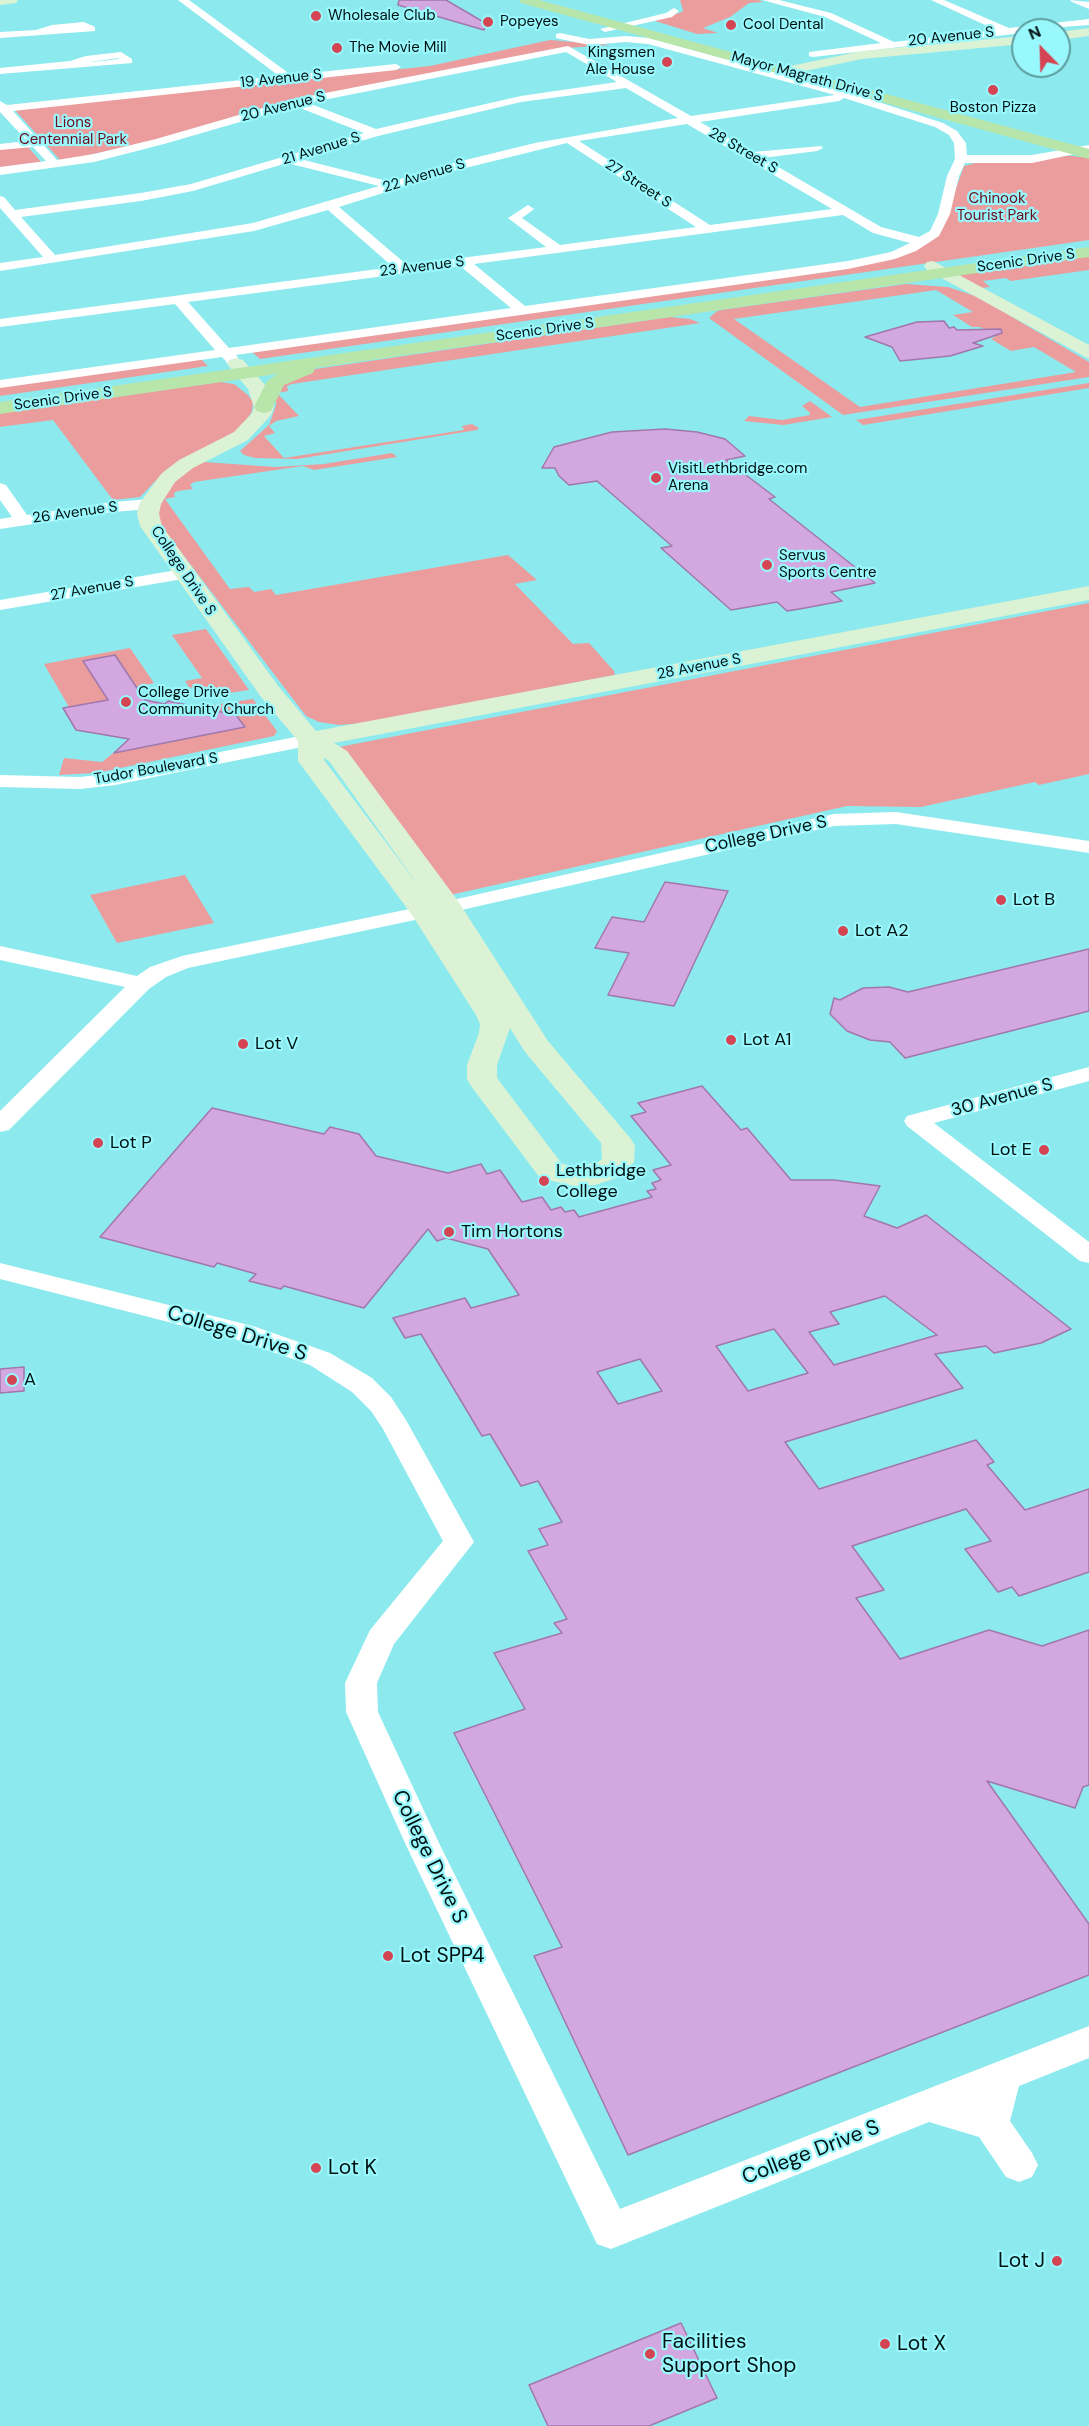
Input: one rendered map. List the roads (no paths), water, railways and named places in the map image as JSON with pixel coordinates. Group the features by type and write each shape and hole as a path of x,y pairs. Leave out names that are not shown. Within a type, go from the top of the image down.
{"main road":[{"name":"Mayor Magrath Drive S","path":"525,0 637,20 1083,147"},
{"name":"Mayor Magrath Drive S","path":"563,5 616,25 668,39 803,67 1083,147"},
{"path":"561,35 589,24 563,5"},
{"name":"Scenic Drive S","path":"0,408 235,363 489,339 850,286 1089,243"},
{"name":"Scenic Drive S","path":"0,398 235,363 938,269 1089,252"},
{"path":"850,286 922,282 975,290"},
{"path":"264,407 276,381 293,372 489,339"}],"street":[{"path":"0,1 12,0"},
{"path":"183,0 288,78"},
{"path":"561,35 669,15 674,11 674,0"},
{"path":"768,0 828,15 891,44"},
{"path":"936,0 1011,33"},
{"path":"1075,0 1089,6"},
{"name":"20 Avenue S","path":"803,67 891,44 1089,22"},
{"path":"0,35 39,32"},
{"path":"1071,34 1089,32"},
{"name":"Mayor Magrath Drive S","path":"561,35 589,42 626,39 650,41 850,96 939,125 953,133 960,143 961,159"},
{"name":"20 Avenue S","path":"803,67 1011,40"},
{"name":"20 Avenue S","path":"0,171 56,165 129,150 294,102 568,50"},
{"name":"28 Street S","path":"568,50 884,234 922,242"},
{"path":"0,71 72,64"},
{"name":"19 Avenue S","path":"2,107 405,66"},
{"name":"21 Avenue S","path":"13,214 141,197 193,187 375,132 521,99 629,84"},
{"name":"22 Avenue S","path":"0,267 222,233 330,206 492,156 568,139 850,96"},
{"path":"294,102 375,132"},
{"path":"2,107 56,165"},
{"name":"27 Street S","path":"568,139 708,230"},
{"path":"0,147 36,143"},
{"path":"922,242 934,233 944,214 953,176 961,159 1032,159 1083,147"},
{"path":"751,156 818,148"},
{"path":"287,159 391,186"},
{"path":"0,200 52,259"},
{"path":"330,206 405,270"},
{"path":"528,209 514,218 557,249"},
{"name":"23 Avenue S","path":"0,323 845,211"},
{"name":"Scenic Drive S","path":"0,384 235,363 523,311 848,265 895,255 922,242"},
{"path":"463,262 523,311"},
{"path":"938,269 1086,350"},
{"path":"179,300 257,387 264,407"},
{"name":"College Drive S","path":"264,407 261,415 247,432 228,444 186,464 168,478 150,504 148,514 151,526 183,574 270,692 310,740 311,761 436,910 536,1046 615,1139 619,1146 618,1162 608,1170 595,1175 574,1176 551,1171 482,1079 482,1065 495,1024 436,910"},
{"path":"0,488 22,520"},
{"name":"26 Avenue S","path":"0,524 113,507 150,504"},
{"name":"27 Avenue S","path":"0,605 183,574"},
{"name":"28 Avenue S","path":"310,740 1089,593"},
{"name":"Tudor Boulevard S","path":"0,781 80,783 115,779 310,740"},
{"name":"College Drive S","path":"0,1125 141,984 158,972 182,963 436,910 834,820 896,818 1089,847"},
{"path":"0,953 141,984"},
{"path":"488,1051 536,1046"},
{"name":"30 Avenue S","path":"1089,1074 916,1121 1089,1255"},
{"name":"College Drive S","path":"0,1271 243,1332 320,1359 362,1385 381,1404 396,1427 459,1542 381,1638 361,1683 362,1712 422,1843 611,2231 1089,2042"},
{"path":"991,2124 1003,2077"},
{"path":"930,2106 991,2124 1020,2165"}],"place":[{"name":"Wholesale Club","path":"316,16"},
{"name":"Popeyes","path":"488,22"},
{"name":"Cool Dental","path":"731,25"},
{"name":"The Movie Mill","path":"337,48"},
{"name":"Kingsmen Ale House","path":"667,62"},
{"name":"Boston Pizza","path":"993,90"},
{"name":"VisitLethbridge.com Arena","path":"656,478"},
{"name":"Servus Sports Centre","path":"767,565"},
{"name":"College Drive Community Church","path":"126,702"},
{"name":"Lot B","path":"1001,900"},
{"name":"Lot A2","path":"843,931"},
{"name":"Lot A1","path":"731,1040"},
{"name":"Lot V","path":"243,1044"},
{"name":"Lot P","path":"98,1143"},
{"name":"Lot E","path":"1044,1150"},
{"name":"Lethbridge College","path":"544,1181"},
{"name":"Tim Hortons","path":"449,1232"},
{"name":"A","path":"12,1380"},
{"name":"Lot SPP4","path":"388,1956"},
{"name":"Lot K","path":"316,2168"},
{"name":"Lot J","path":"1057,2261"},
{"name":"Lot X","path":"885,2344"},
{"name":"Facilities Support Shop","path":"650,2354"}],"park label":[{"name":"Lions Centennial Park","path":"73,132"},
{"name":"Chinook Tourist Park","path":"997,208"}]}
